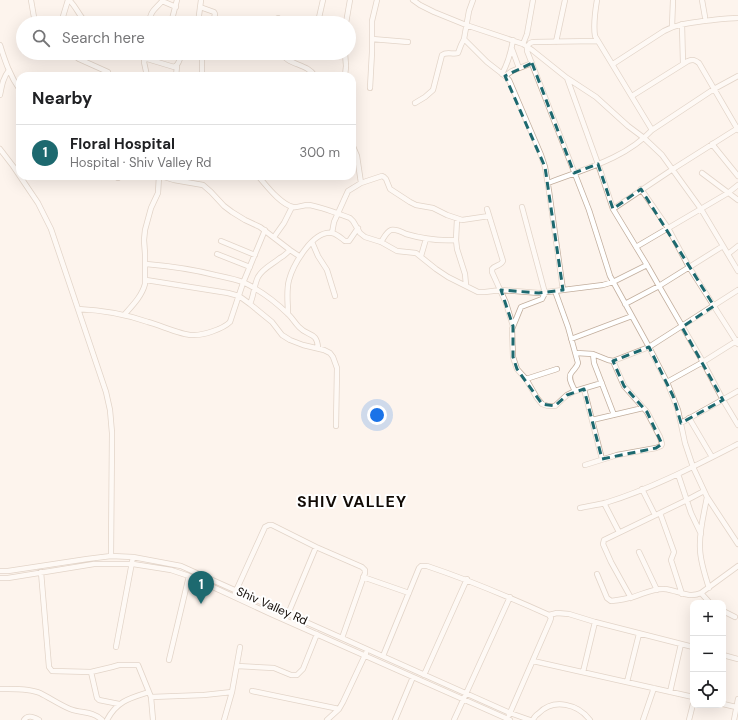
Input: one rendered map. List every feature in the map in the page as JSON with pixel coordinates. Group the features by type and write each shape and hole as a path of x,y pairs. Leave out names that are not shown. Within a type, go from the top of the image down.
{"street":[{"path":"31,0 34,16"},
{"path":"63,16 68,0 75,6 81,16"},
{"path":"150,16 152,11 162,0 176,7"},
{"path":"173,16 178,0"},
{"path":"199,16 201,0"},
{"path":"319,16 323,0"},
{"path":"347,16 350,0"},
{"path":"370,88 372,21 377,0"},
{"path":"413,0 427,9 466,25 525,45 566,78 596,97 662,155 701,209 738,271"},
{"path":"415,103 426,97 433,90 442,55 458,53 464,39 469,11 473,0"},
{"path":"533,0 525,45 589,210 610,276 668,382 678,410 685,443 693,467 704,491 738,544"},
{"path":"556,42 564,0"},
{"path":"597,0 594,30 597,41 613,64 652,130"},
{"path":"672,27 673,0"},
{"path":"702,0 705,17"},
{"path":"200,7 214,12 215,16"},
{"path":"613,64 672,27 715,19 738,18"},
{"path":"682,24 684,64"},
{"path":"372,38 408,42"},
{"path":"464,39 487,62 509,80 541,155 548,183 563,290"},
{"path":"504,75 512,49 513,40"},
{"path":"525,45 533,42 597,41"},
{"path":"0,45 8,70 16,84"},
{"path":"512,49 519,68"},
{"path":"613,209 712,144 738,129 696,60 692,59 688,61 632,96"},
{"path":"81,60 108,72"},
{"path":"145,60 146,72"},
{"path":"155,60 174,67 176,66"},
{"path":"176,72 176,66 179,60"},
{"path":"202,60 202,72"},
{"path":"287,60 308,68 313,72"},
{"path":"345,72 346,60"},
{"path":"504,75 532,63"},
{"path":"0,95 2,81 8,70"},
{"path":"548,183 613,158 714,89 738,76"},
{"path":"566,78 613,209 647,265 738,425"},
{"path":"712,144 738,176"},
{"path":"0,149 16,170"},
{"path":"356,154 361,183"},
{"path":"702,173 738,200"},
{"path":"332,233 334,222 348,191 361,183 378,177 384,177 390,189 416,205 433,208 458,219 465,220 489,216"},
{"path":"22,180 38,203 51,229 106,392 110,410 112,433 111,556"},
{"path":"124,315 144,289 146,280 145,230 151,208 158,193 160,180"},
{"path":"174,180 203,185 232,212 265,230 299,256"},
{"path":"262,180 278,198 292,207 309,205 352,220 360,233 365,237 381,242 397,251 413,252 421,256 442,273 478,292 501,290 545,293 613,282 647,265"},
{"path":"636,247 728,193 738,185"},
{"path":"642,189 668,228 689,267 737,342 668,382"},
{"path":"274,237 284,223 292,207"},
{"path":"522,207 545,293 542,299 521,307 513,326 513,357 517,369 526,379 542,404 548,406 555,406 567,395 575,391 602,383"},
{"path":"487,209 502,258 502,263 494,267 492,272 501,290 513,326"},
{"path":"458,219 456,240 457,249 466,285"},
{"path":"288,314 287,287 299,256 312,242 323,235 332,233 349,241 358,228"},
{"path":"78,309 105,311 124,315 192,336 200,335 226,325 230,322 265,230"},
{"path":"381,242 388,232 392,230 437,241 456,240"},
{"path":"421,256 426,239"},
{"path":"222,241 255,255"},
{"path":"312,242 318,256 327,270 335,296"},
{"path":"625,304 659,286 723,246"},
{"path":"728,254 738,246"},
{"path":"250,304 254,295 254,288 258,277 262,271 290,250"},
{"path":"217,254 250,267"},
{"path":"146,264 170,266 244,282 271,300 288,314 302,330 316,338 318,348"},
{"path":"146,280 239,296 272,322 285,337 303,345 318,348 330,353 337,368 336,426"},
{"path":"576,353 593,354 613,361 649,347 738,290"},
{"path":"555,291 576,353 578,366 571,373 570,378 575,391"},
{"path":"571,339 632,316"},
{"path":"593,354 594,364 614,415"},
{"path":"585,465 616,455 656,448 662,444 662,441 647,412 624,386 613,361"},
{"path":"526,379 557,369"},
{"path":"584,389 602,459"},
{"path":"681,423 738,391"},
{"path":"592,420 643,408"},
{"path":"689,418 712,457"},
{"path":"580,508 604,503 642,489 693,467 738,444"},
{"path":"678,474 695,522 701,534"},
{"path":"642,489 657,514 674,552 671,560 682,594"},
{"path":"631,598 611,562 603,544 604,540 704,491"},
{"path":"707,497 700,546 709,588"},
{"path":"604,503 620,532"},
{"path":"234,596 265,528 272,525 316,547 362,567 365,570 342,638"},
{"path":"288,614 316,547"},
{"path":"639,552 657,590"},
{"name":"Shiv Valley Rd","path":"0,571 111,556 133,557 181,566 510,713 531,720 542,709 564,704 579,709 587,715 590,720"},
{"path":"116,647 133,564 133,557"},
{"name":"Shiv Valley Rd","path":"0,578 94,564 133,564 172,570 234,596 508,720"},
{"path":"383,656 421,566 427,566 467,579 549,615 563,613 690,646"},
{"path":"597,574 607,598 612,601 631,598 664,589 692,596 696,595 709,588 738,566"},
{"path":"41,572 50,670 91,672 118,665 138,665 150,695 153,720"},
{"path":"169,660 189,576"},
{"path":"363,577 409,593"},
{"path":"424,675 467,579"},
{"path":"701,593 707,600"},
{"path":"454,720 510,597"},
{"path":"726,612 735,617"},
{"path":"508,720 550,621 551,618 549,615"},
{"path":"584,672 595,622"},
{"path":"237,666 274,668 291,675 297,675 303,669 317,634"},
{"path":"627,682 639,634"},
{"path":"670,692 681,644"},
{"path":"224,720 232,692 240,647"},
{"path":"327,720 339,709 343,702 367,649"},
{"path":"726,656 738,659"},
{"path":"533,661 690,696"},
{"path":"91,672 97,698 99,700 119,704"},
{"path":"396,720 413,677"},
{"path":"643,720 654,688"},
{"path":"0,689 38,692 71,709 96,715 102,720"},
{"path":"252,690 339,709"},
{"path":"107,720 119,704 131,698 150,695 187,696 232,692"},
{"path":"734,720 738,699"},
{"path":"726,705 736,707"},
{"path":"688,720 692,708"},
{"path":"24,720 26,717 30,716 40,720"}],"highlighted area":[{"path":"532,63 574,173 598,164 613,209 641,189 714,306 682,327 723,400 681,423 673,396 649,347 613,361 624,386 647,412 662,444 656,448 602,459 584,389 567,395 555,406 542,404 517,369 513,357 513,326 501,290 539,293 563,290 545,167 505,76"}],"place":[{"name":"Floral Hospital","path":"201,604"}],"district":[{"name":"SHIV VALLEY","path":"352,501"}]}
